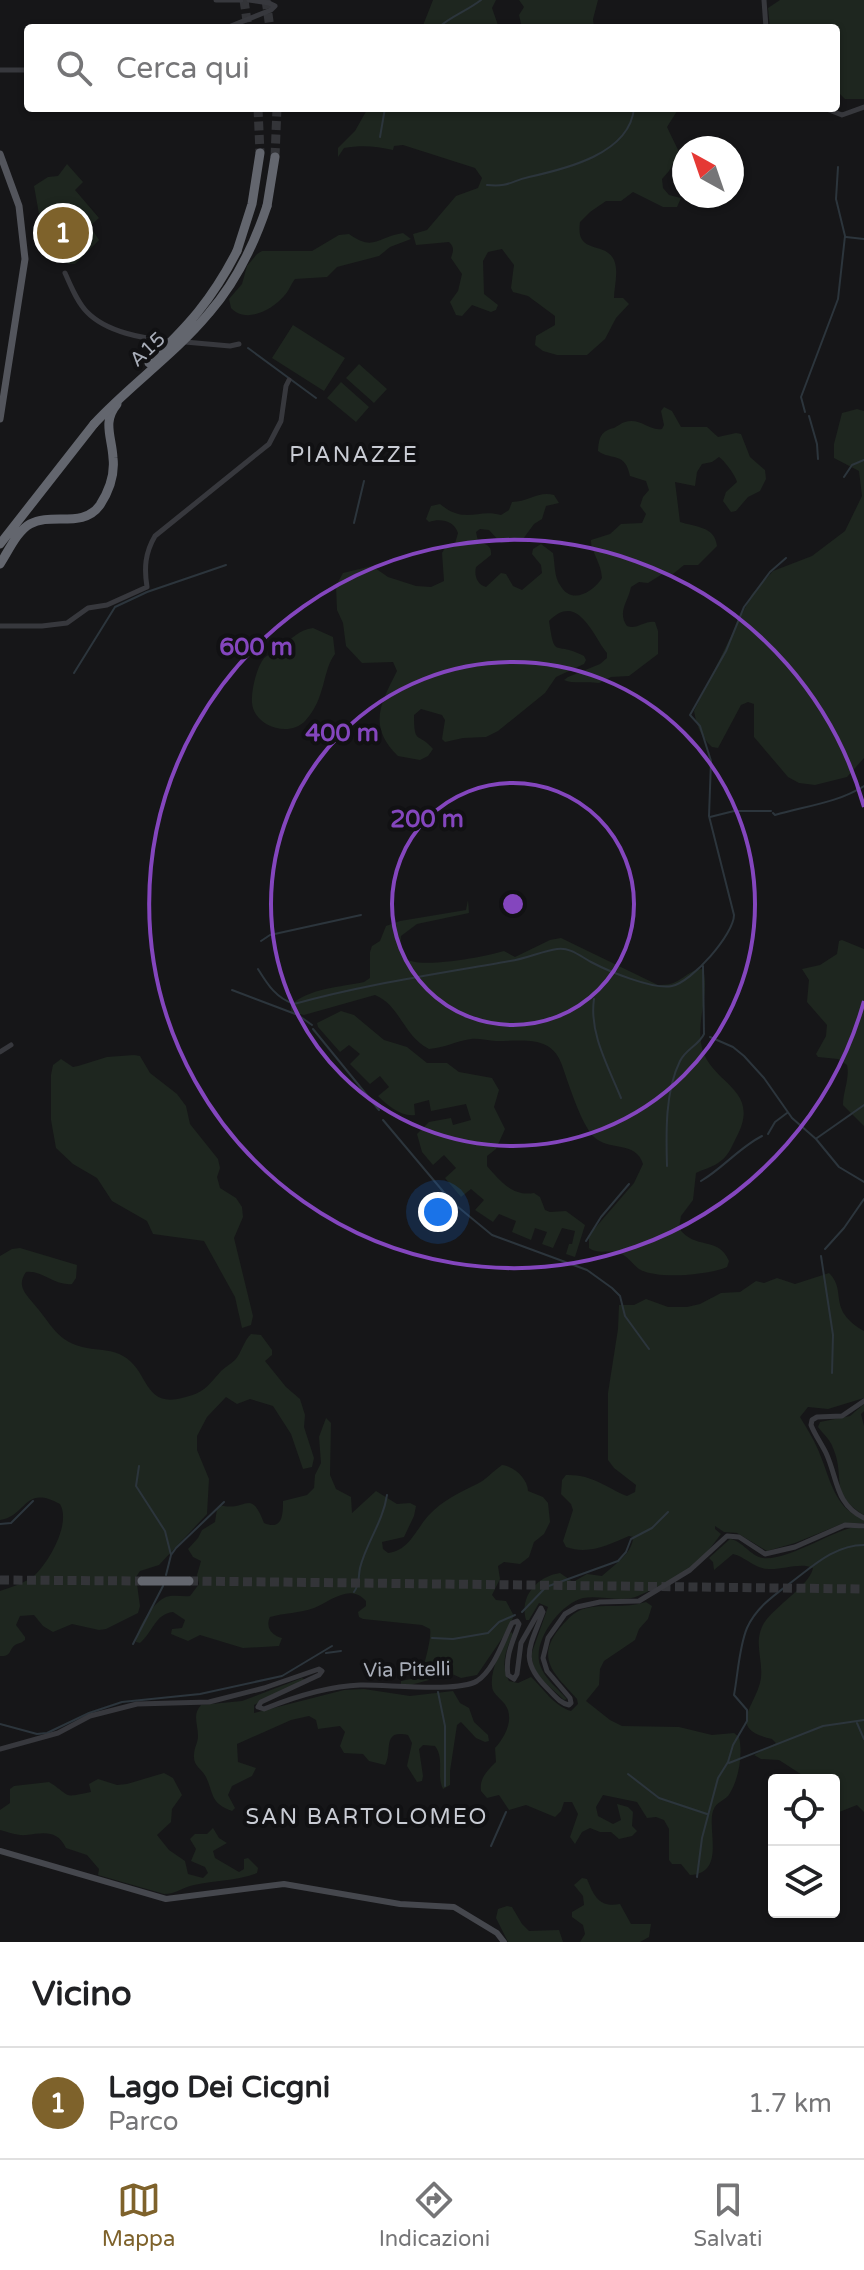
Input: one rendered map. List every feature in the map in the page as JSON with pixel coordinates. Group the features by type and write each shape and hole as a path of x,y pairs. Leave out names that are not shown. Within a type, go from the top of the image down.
{"highway":[{"name":"A15","path":"0,535 92,422 209,301 237,251 252,204 260,153"},
{"name":"A15","path":"0,547 92,422 190,334 220,300 247,255 267,206 275,157"},
{"path":"0,564 29,524 76,519 88,516 98,507 114,470 107,422 112,410 139,381"},
{"path":"0,547 31,516"},
{"path":"142,1581 189,1581"}],"main road":[{"path":"0,154 19,206 25,259 0,419"},
{"path":"0,1851 166,1899 284,1884 400,1904 454,1907 499,1934 504,1942"}],"street":[{"path":"216,0 241,0"},
{"path":"235,24 275,7 249,0"},
{"path":"764,0 766,24"},
{"path":"0,70 24,70"},
{"path":"833,112 847,114 864,107"},
{"path":"65,273 81,305 105,325 157,340 230,346 239,344"},
{"path":"2,627 67,623 88,608 107,605 147,587 145,561 155,536 269,444 281,421 289,380"},
{"path":"0,1052 11,1045"},
{"path":"864,1401 842,1416 817,1417 811,1425 827,1455 842,1500 851,1511 864,1518"},
{"name":"Via Pitelli","path":"0,1749 58,1733 90,1716 137,1704 209,1702 319,1669 322,1671 319,1675 261,1702 258,1707 264,1709 339,1687 404,1688 474,1683 486,1672 512,1623 517,1621 519,1624 509,1648 507,1669 508,1675 514,1679 521,1643 541,1608 543,1612 528,1651 529,1663 535,1677 561,1703 569,1705 570,1698 547,1671 543,1658 552,1630 570,1610 600,1602 639,1601 690,1570 727,1536 739,1537 766,1554 795,1547 845,1525 864,1526"}],"shaded area":[{"path":"433,0 496,0 492,8 498,24 424,24"},
{"path":"519,0 598,0 594,24 521,24 519,15 524,7"},
{"path":"780,0 864,0 864,99 845,99 840,94 840,24 770,24 768,8"},
{"path":"366,112 676,112 667,127 672,137 672,165 662,179 663,188 672,196 672,207 663,207 633,192 621,201 606,201 580,222 580,233 586,244 604,250 614,260 614,298 623,298 629,304 616,318 605,339 587,355 557,355 535,345 536,336 555,325 555,316 528,296 513,292 514,265 502,249 488,252 483,261 484,294 498,305 496,310 491,312 472,305 462,316 456,315 450,302 458,291 462,274 451,258 452,246 449,242 416,245 413,234 427,230 456,196 478,188 482,178 475,168 403,145 394,146 393,150 368,146 344,148 338,157 338,148 355,131"},
{"path":"67,164 83,182 75,190 99,218 90,226 99,240 75,264 68,264 43,236 34,186 48,177 58,176"},
{"path":"403,233 411,239 390,247 379,256 337,267 327,277 295,279 284,296 266,310 244,315 231,308 229,299 242,284 247,266 262,251 312,251 339,235 349,234 370,243"},
{"path":"293,325 345,358 324,391 272,358"},
{"path":"359,364 387,389 374,403 346,378"},
{"path":"341,382 369,407 356,422 327,398"},
{"path":"664,407 672,411 681,427 707,427 718,437 741,434 750,457 765,470 766,479 760,491 731,512 723,501 726,492 737,482 730,468 719,457 702,464 695,486 675,482 680,522 708,531 717,546 698,565 684,565 673,574 664,573 648,583 639,582 631,587 623,611 624,621 631,627 655,622 658,654 629,676 611,677 599,683 564,680 600,664 607,658 607,653 584,619 568,611 559,613 549,621 553,641 558,648 584,656 584,664 556,677 545,693 486,737 445,742 442,739 445,720 442,715 421,709 414,715 416,735 433,749 420,760 398,756 388,745 380,724 382,704 397,671 393,662 362,663 346,646 343,623 337,610 336,586 343,573 372,566 388,577 416,586 431,587 444,581 442,553 445,548 454,547 458,533 450,523 442,520 429,522 426,519 431,506 440,504 464,515 501,515 509,510 512,502 548,494 554,495 559,503 546,506 542,519 523,539 501,543 489,530 476,532 478,541 491,549 491,555 476,567 475,574 480,584 486,587 501,573 506,574 513,586 522,590 542,573 541,565 532,554 533,549 541,544 553,553 557,578 565,591 575,596 587,592 602,578 591,540 610,534 621,524 642,523 646,514 640,506 649,490 646,481 630,476 625,463 598,451 600,438 606,431 630,421 662,429 661,411"},
{"path":"857,409 864,411 864,758 847,777 815,785 799,783 788,777 754,737 754,704 748,702 741,705 718,748 712,747 702,735 694,711 752,594 773,571 812,556 845,531 862,496 859,471 834,458 834,444 842,413"},
{"path":"313,628 333,637 335,654 317,704 298,726 290,729 273,727 254,711 252,693 258,670 266,656"},
{"path":"468,900 469,913 417,924 401,936 400,948 408,960 441,962 504,951 515,957 561,938 658,985 673,983 703,969 705,987 701,1043 705,1057 739,1096 743,1121 724,1158 696,1173 693,1200 681,1216 679,1228 692,1239 719,1248 729,1261 727,1267 696,1274 658,1274 639,1269 619,1253 589,1248 589,1235 634,1183 643,1164 634,1152 606,1144 593,1136 552,1049 536,1042 474,1039 429,1049 414,1037 390,1006 375,995 304,1015 291,1012 291,1005 307,995 370,978 370,952 372,946 380,941 386,926 466,910"},
{"path":"839,941 864,949 864,1126 843,1105 847,1065 838,1059 818,1057 816,1054 826,1036 827,1025 807,1002 809,980 802,969 820,965 837,954"},
{"path":"341,1011 354,1015 384,1040 407,1047 427,1063 447,1063 459,1072 492,1078 499,1090 494,1107 505,1129 496,1149 487,1156 487,1166 513,1190 540,1197 545,1210 566,1211 585,1225 575,1257 566,1254 575,1231 562,1228 553,1248 542,1244 547,1232 535,1228 531,1240 512,1232 516,1221 499,1214 493,1222 475,1210 484,1200 471,1189 461,1197 445,1178 456,1168 444,1155 433,1165 422,1152 417,1134 429,1122 451,1118 453,1125 471,1120 466,1104 431,1111 429,1100 414,1104 415,1115 405,1114 390,1106 378,1096 389,1087 380,1076 370,1084 350,1064 360,1054 349,1045 340,1052 318,1027 317,1023"},
{"path":"140,1056 150,1073 177,1094 186,1106 190,1124 218,1159 220,1188 236,1198 242,1207 243,1217 234,1238 253,1316 251,1325 242,1328 235,1297 204,1241 153,1234 147,1221 112,1201 97,1178 73,1164 56,1148 51,1120 53,1065 61,1059 73,1067 107,1057"},
{"path":"20,1248 77,1265 72,1284 60,1283 32,1272 26,1272 23,1277 24,1292 61,1337 77,1345 123,1356 160,1398 182,1398 200,1391 235,1360 251,1334 261,1335 272,1350 272,1355 265,1361 300,1399 305,1415 304,1427 314,1458 312,1467 303,1469 291,1434 273,1406 250,1399 237,1404 226,1397 207,1417 197,1436 197,1450 209,1479 207,1514 159,1565 140,1571 136,1577 138,1613 106,1629 72,1624 53,1632 34,1615 20,1616 16,1625 25,1640 14,1646 7,1655 0,1656 0,1591 36,1574 53,1551 63,1521 60,1504 39,1498 32,1499 16,1513 0,1520 0,1256"},
{"path":"829,1273 837,1287 845,1315 864,1331 864,1398 828,1409 808,1407 800,1417 817,1447 836,1494 847,1509 864,1519 864,1523 844,1523 767,1551 737,1533 724,1532 715,1526 721,1534 704,1556 660,1585 632,1598 590,1597 574,1602 557,1616 540,1645 542,1670 567,1699 564,1700 541,1679 531,1655 548,1607 539,1603 526,1620 525,1603 532,1589 552,1575 560,1573 573,1582 587,1574 602,1576 622,1558 632,1543 633,1537 629,1536 598,1548 583,1550 566,1547 563,1541 573,1510 561,1494 562,1480 566,1475 591,1479 627,1496 635,1492 636,1485 608,1460 608,1393 619,1305 634,1305 646,1299 668,1307 687,1307 721,1293 740,1292 756,1281 764,1283 777,1278 795,1284"},
{"path":"864,1404 861,1414 864,1426 864,1515 853,1507 842,1492 833,1448 818,1427 820,1422 850,1416"},
{"path":"326,1418 331,1423 330,1475 336,1489 351,1497 352,1513 376,1491 397,1504 416,1506 404,1537 382,1542 383,1549 388,1553 407,1544 440,1505 502,1465 516,1471 526,1482 528,1491 543,1497 548,1503 550,1522 544,1534 534,1542 529,1557 520,1564 504,1562 498,1566 500,1579 492,1595 496,1600 506,1601 514,1616 477,1675 461,1678 452,1674 449,1665 444,1665 436,1668 429,1680 401,1685 401,1681 415,1678 423,1670 430,1629 422,1625 363,1619 358,1612 366,1606 366,1601 347,1593 309,1610 270,1617 270,1630 282,1638 279,1646 243,1648 200,1635 188,1641 171,1634 172,1629 182,1628 185,1620 173,1612 162,1616 140,1643 136,1642 142,1624 159,1601 170,1596 190,1596 199,1584 197,1575 201,1561 193,1557 188,1549 202,1530 215,1522 220,1505 229,1507 251,1503 264,1523 275,1525 281,1520 283,1501 307,1495 314,1488 315,1475 321,1463 319,1437"},
{"path":"854,1527 864,1529 864,1812 857,1805 840,1812 840,1774 801,1774 779,1760 761,1759 754,1755 776,1743 749,1729 746,1722 761,1678 759,1643 764,1623 806,1581 813,1568 763,1568 733,1554 714,1570 709,1558 730,1539 758,1557 773,1558"},
{"path":"646,1602 652,1606 648,1619 635,1640 604,1661 599,1685 586,1701 622,1726 679,1727 712,1735 734,1733 739,1737 740,1758 736,1780 728,1796 713,1811 712,1859 708,1867 690,1875 681,1864 672,1864 669,1860 669,1829 664,1820 647,1818 637,1802 603,1795 596,1807 598,1816 613,1824 621,1820 617,1804 628,1807 633,1812 632,1826 637,1831 632,1836 619,1839 611,1832 590,1828 582,1832 575,1844 570,1837 578,1814 572,1802 564,1802 555,1817 526,1805 509,1810 499,1795 487,1798 481,1791 483,1778 496,1762 495,1748 508,1726 509,1713 493,1691 492,1679 497,1658 511,1632 504,1663 509,1681 518,1683 531,1677 554,1701 571,1711 578,1704 577,1699 556,1675 548,1659 548,1650 559,1629 583,1609"},
{"path":"302,1678 305,1680 254,1705 254,1713 344,1690 364,1689 410,1696 453,1691 460,1703 469,1708 474,1722 488,1735 489,1741 476,1738 461,1722 457,1725 450,1785 443,1789 435,1746 423,1745 419,1749 423,1776 422,1781 417,1782 407,1766 412,1743 408,1735 394,1735 391,1738 385,1765 369,1761 363,1754 344,1753 340,1746 345,1732 340,1726 318,1729 316,1720 309,1716 291,1720 237,1744 238,1762 256,1768 252,1776 232,1786 228,1795 235,1808 232,1811 225,1808 216,1801 206,1777 195,1762 198,1709 201,1705 242,1701"},
{"path":"164,1773 173,1778 182,1795 172,1809 171,1822 157,1835 169,1850 185,1861 188,1874 203,1878 208,1873 205,1867 191,1861 196,1849 190,1839 195,1834 207,1834 213,1828 219,1838 227,1843 213,1851 215,1858 239,1872 244,1869 244,1859 248,1858 258,1868 257,1873 164,1894 98,1875 99,1869 87,1855 66,1848 54,1835 20,1835 0,1830 0,1810 10,1803 10,1789 14,1786 49,1782 68,1795 75,1795 91,1792 89,1784 98,1779 117,1785"},
{"path":"582,1878 587,1879 602,1902 620,1904 631,1924 651,1924 649,1937 640,1942 580,1942 585,1934 583,1925 572,1917 572,1912 584,1905 583,1896 574,1885"},
{"path":"512,1907 529,1931 559,1930 563,1942 508,1942 496,1918 498,1909"}],"waterway":[{"path":"443,24 481,0"},
{"path":"380,137 384,112"},
{"path":"487,185 506,184 594,157 621,137 630,124 633,112"},
{"path":"805,412 801,397 838,299 845,236 836,199 838,167"},
{"path":"846,237 864,239"},
{"path":"248,348 316,398"},
{"path":"809,416 818,459"},
{"path":"844,477 852,465 864,460"},
{"path":"354,523 364,481"},
{"path":"258,969 277,995 294,1004 557,949 571,951 608,970 654,985 672,986 690,976 720,945 734,915 709,816 711,761 700,726 690,715 726,651 744,607 770,572 786,558"},
{"path":"74,673 115,607 147,592 226,565"},
{"path":"773,813 832,800 864,786"},
{"path":"710,817 734,811 771,811"},
{"path":"261,941 270,935 361,915"},
{"path":"667,1166 669,1099 675,1073 683,1057 704,1034 703,966"},
{"path":"232,990 298,1015 312,1025"},
{"path":"594,999 597,1037 621,1098"},
{"path":"313,1029 379,1110"},
{"path":"710,1037 733,1047 744,1056 792,1118 816,1139 839,1167 864,1182"},
{"path":"817,1138 864,1105"},
{"path":"768,1134 775,1122 787,1113"},
{"path":"383,1120 452,1202 492,1235 587,1270 612,1288 620,1296 625,1316 649,1349"},
{"path":"701,1181 762,1136"},
{"path":"586,1241 601,1217 629,1184"},
{"path":"825,1249 864,1199"},
{"path":"821,1256 833,1335 832,1373"},
{"path":"139,1466 136,1486 165,1531 171,1555"},
{"path":"354,1592 387,1495"},
{"path":"0,1524 11,1523 33,1501"},
{"path":"166,1575 176,1548 224,1502"},
{"path":"522,1612 546,1587 618,1561 631,1539 652,1528 668,1512"},
{"path":"697,1877 702,1838 718,1778 747,1721 747,1710 734,1695 747,1628 765,1603 815,1564 843,1549 864,1545"},
{"path":"133,1644 163,1586"},
{"path":"432,1638 453,1639 488,1633 499,1622 515,1615"},
{"path":"0,1724 37,1734 47,1733 89,1713 122,1702 200,1694 282,1676 332,1646"},
{"path":"326,1653 341,1651"},
{"path":"438,1692 445,1726 445,1786"},
{"path":"729,1763 823,1726 864,1720"},
{"path":"857,1723 864,1739"},
{"path":"628,1774 659,1798 707,1814"},
{"path":"491,1846 506,1812"}],"tunnel":[{"path":"244,0 247,24"},
{"path":"266,0 269,24"},
{"path":"258,112 260,153"},
{"path":"275,157 277,112"},
{"path":"0,1580 142,1581"},
{"path":"189,1581 864,1589"}],"place":[{"name":"Lago Dei Cicgni","path":"63,233"}],"district":[{"name":"PIANAZZE","path":"354,454"},
{"name":"SAN BARTOLOMEO","path":"367,1816"}]}
